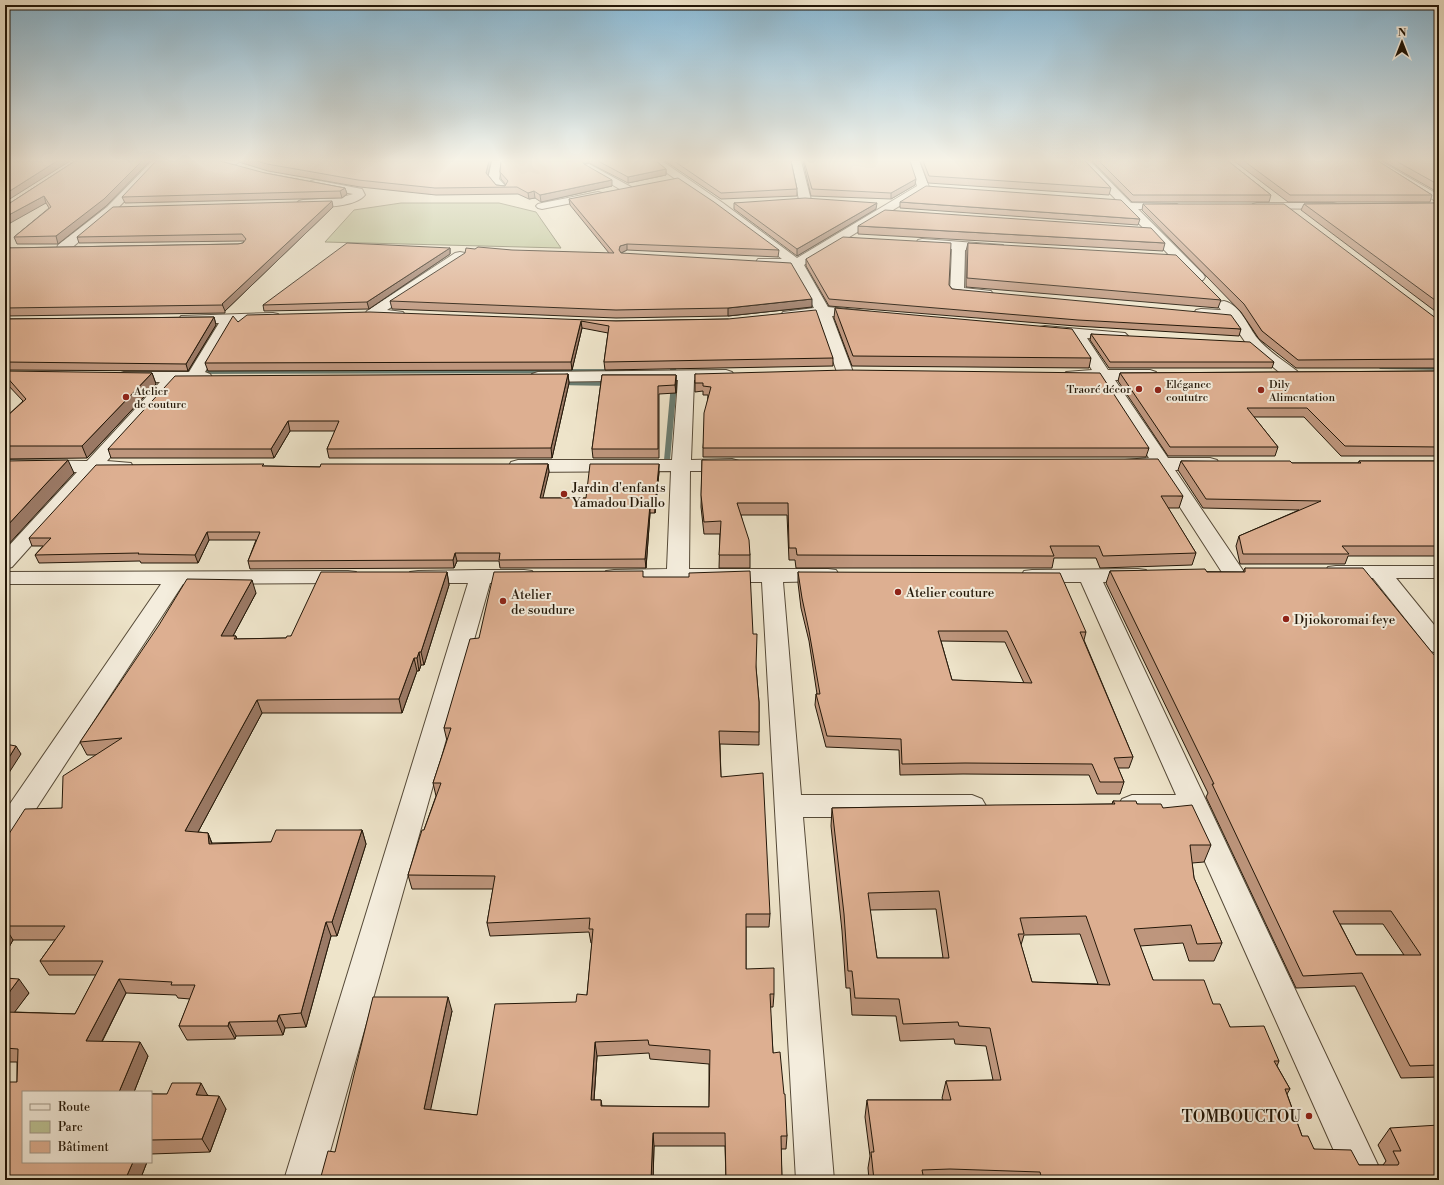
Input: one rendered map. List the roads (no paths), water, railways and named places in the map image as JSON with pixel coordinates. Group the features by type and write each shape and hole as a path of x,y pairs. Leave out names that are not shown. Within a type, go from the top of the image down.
{"street":[{"path":"63,248 102,216"},
{"path":"734,216 797,264 823,312 845,372"},
{"path":"751,262 797,264 876,216"},
{"path":"1138,216 1204,284"},
{"path":"1298,216 1303,220"},
{"path":"1137,231 1153,232"},
{"path":"839,238 862,240"},
{"path":"907,242 1014,249"},
{"path":"959,246 958,292 997,295"},
{"path":"48,248 86,248"},
{"path":"372,314 460,256"},
{"path":"1163,257 1179,258"},
{"path":"1214,295 1235,316 1253,343 1299,374 1268,374"},
{"path":"775,316 823,312 878,316"},
{"path":"1187,312 1235,316"},
{"path":"357,315 372,314 412,316"},
{"path":"175,319 285,317"},
{"path":"194,378 229,318"},
{"path":"1028,329 1138,337"},
{"path":"1076,333 1233,572"},
{"path":"1238,342 1253,343"},
{"path":"1056,374 1166,374"},
{"path":"519,377 742,375"},
{"path":"678,575 681,466 686,376"},
{"path":"108,377 218,378"},
{"path":"5,563 89,467 172,378"},
{"path":"1114,464 1225,464"},
{"path":"497,466 752,465"},
{"path":"5,466 137,467"},
{"path":"1209,573 1256,572"},
{"path":"1318,572 1439,572"},
{"path":"1379,572 1439,646"},
{"path":"1010,576 1161,574"},
{"path":"772,575 815,1180"},
{"path":"591,576 851,575"},
{"path":"303,1180 481,576"},
{"path":"395,577 544,576"},
{"path":"1089,576 1366,1180"},
{"path":"5,578 371,577"},
{"path":"5,833 176,578"},
{"path":"789,806 996,806"},
{"path":"1107,806 1195,806"}],"waterway":[{"path":"196,372 618,371 630,367"},
{"path":"663,367 673,367 674,384 667,460"},
{"path":"1382,368 1439,368"},
{"path":"558,384 612,384"}],"place":[{"name":"Traoré décor","path":"1139,389"},
{"name":"Elégance coututre","path":"1158,390"},
{"name":"Dily Alimentation","path":"1261,390"},
{"name":"Atelier de couture","path":"126,397"},
{"name":"Jardin d'enfants Yamadou Diallo","path":"564,494"},
{"name":"Atelier couture","path":"898,592"},
{"name":"Atelier de soudure","path":"503,601"},
{"name":"Djiokoromai feye","path":"1286,619"},
{"name":"TOMBOUCTOU","path":"1309,1116"}]}
